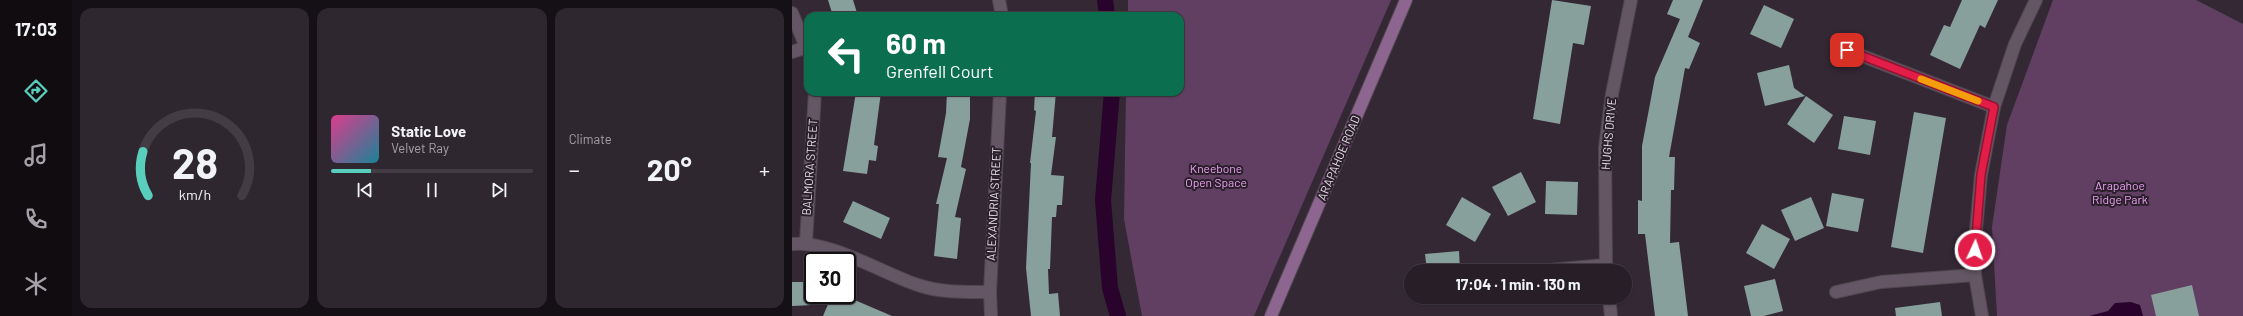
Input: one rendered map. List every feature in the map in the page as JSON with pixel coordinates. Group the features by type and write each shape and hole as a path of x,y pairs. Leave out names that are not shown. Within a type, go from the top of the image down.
{"main road":[{"name":"ARAPAHOE ROAD","path":"1271,316 1406,0"}],"street":[{"path":"999,0 1001,12"},
{"name":"HUGHS DRIVE","path":"1606,264 1605,148 1612,94 1631,0"},
{"path":"1982,316 1975,275 1975,241 1981,175 1994,107 2015,44 2036,0"},
{"path":"792,13 804,43"},
{"path":"792,52 804,50"},
{"path":"1847,50 1994,107"},
{"name":"BALMORA STREET","path":"806,242 815,96"},
{"name":"ALEXANDRIA STREET","path":"991,316 990,292 1000,96"},
{"path":"792,244 806,242 861,260 919,286 952,292 990,292"},
{"path":"1836,292 1881,282 1975,275"},
{"path":"1610,304 1612,316"}],"green space":[{"name":"Kneebone Open Space","path":"1128,0 1391,0 1254,316 1142,316 1124,219 1126,96 1184,96 1184,12 1128,12"},
{"name":"Arapahoe Ridge Park","path":"2053,0 2196,0 2243,24 2243,316 1997,316 1992,227 2007,125"}],"shaded area":[{"path":"2131,302 2140,305 2143,316 2089,316 2108,311 2115,303"}],"building":[{"path":"828,0 853,0 857,12 832,12"},
{"path":"1552,0 1591,6 1584,45 1573,43 1560,124 1533,119"},
{"path":"1673,0 1703,0 1688,37 1700,43 1689,69 1685,68 1669,157 1675,157 1674,190 1671,190 1670,243 1679,242 1688,316 1655,316 1645,234 1638,234 1638,200 1642,201 1642,146 1655,77 1680,19 1667,14"},
{"path":"1962,0 1998,0 1985,28 1980,25 1960,69 1930,55 1944,25 1950,27"},
{"path":"1764,5 1794,19 1781,48 1750,34"},
{"path":"1789,65 1794,88 1805,96 1765,106 1757,73"},
{"path":"855,96 880,96 874,145 878,146 876,161 869,160 867,174 843,171"},
{"path":"947,96 970,96 970,119 961,167 966,169 955,217 961,218 957,259 934,256 939,204 936,204 947,158 938,157 946,113"},
{"path":"1035,96 1056,96 1052,137 1056,137 1051,175 1064,176 1062,205 1057,205 1056,217 1052,217 1050,269 1048,269 1049,294 1058,293 1060,316 1031,316 1026,268 1030,163 1036,111 1034,110"},
{"path":"1806,96 1833,115 1814,143 1787,124"},
{"path":"1914,112 1946,118 1923,253 1891,247"},
{"path":"1844,116 1876,121 1870,155 1838,149"},
{"path":"1521,172 1536,202 1508,216 1492,187"},
{"path":"1546,181 1578,182 1577,215 1545,214"},
{"path":"1832,193 1864,199 1858,232 1826,226"},
{"path":"1462,197 1491,214 1475,242 1446,225"},
{"path":"1811,197 1824,228 1795,241 1781,210"},
{"path":"853,201 890,218 881,239 843,222"},
{"path":"1762,224 1790,239 1774,269 1746,253"},
{"path":"1459,251 1460,264 1426,264 1425,254"},
{"path":"1775,279 1783,311 1764,316 1751,316 1744,286"},
{"path":"792,282 804,282 804,304 813,305 792,306"},
{"path":"2192,285 2199,316 2156,316 2151,295"},
{"path":"856,301 892,316 823,316 828,304 856,304"},
{"path":"1940,302 1942,316 1896,316 1895,308"}],"waterway":[{"path":"1105,0 1106,12"},
{"path":"1112,96 1103,200 1110,288 1118,316"}],"slow traffic":[{"path":"1921,79 1978,101"}],"route":[{"path":"1847,50 1994,107 1981,175 1975,250"}]}
